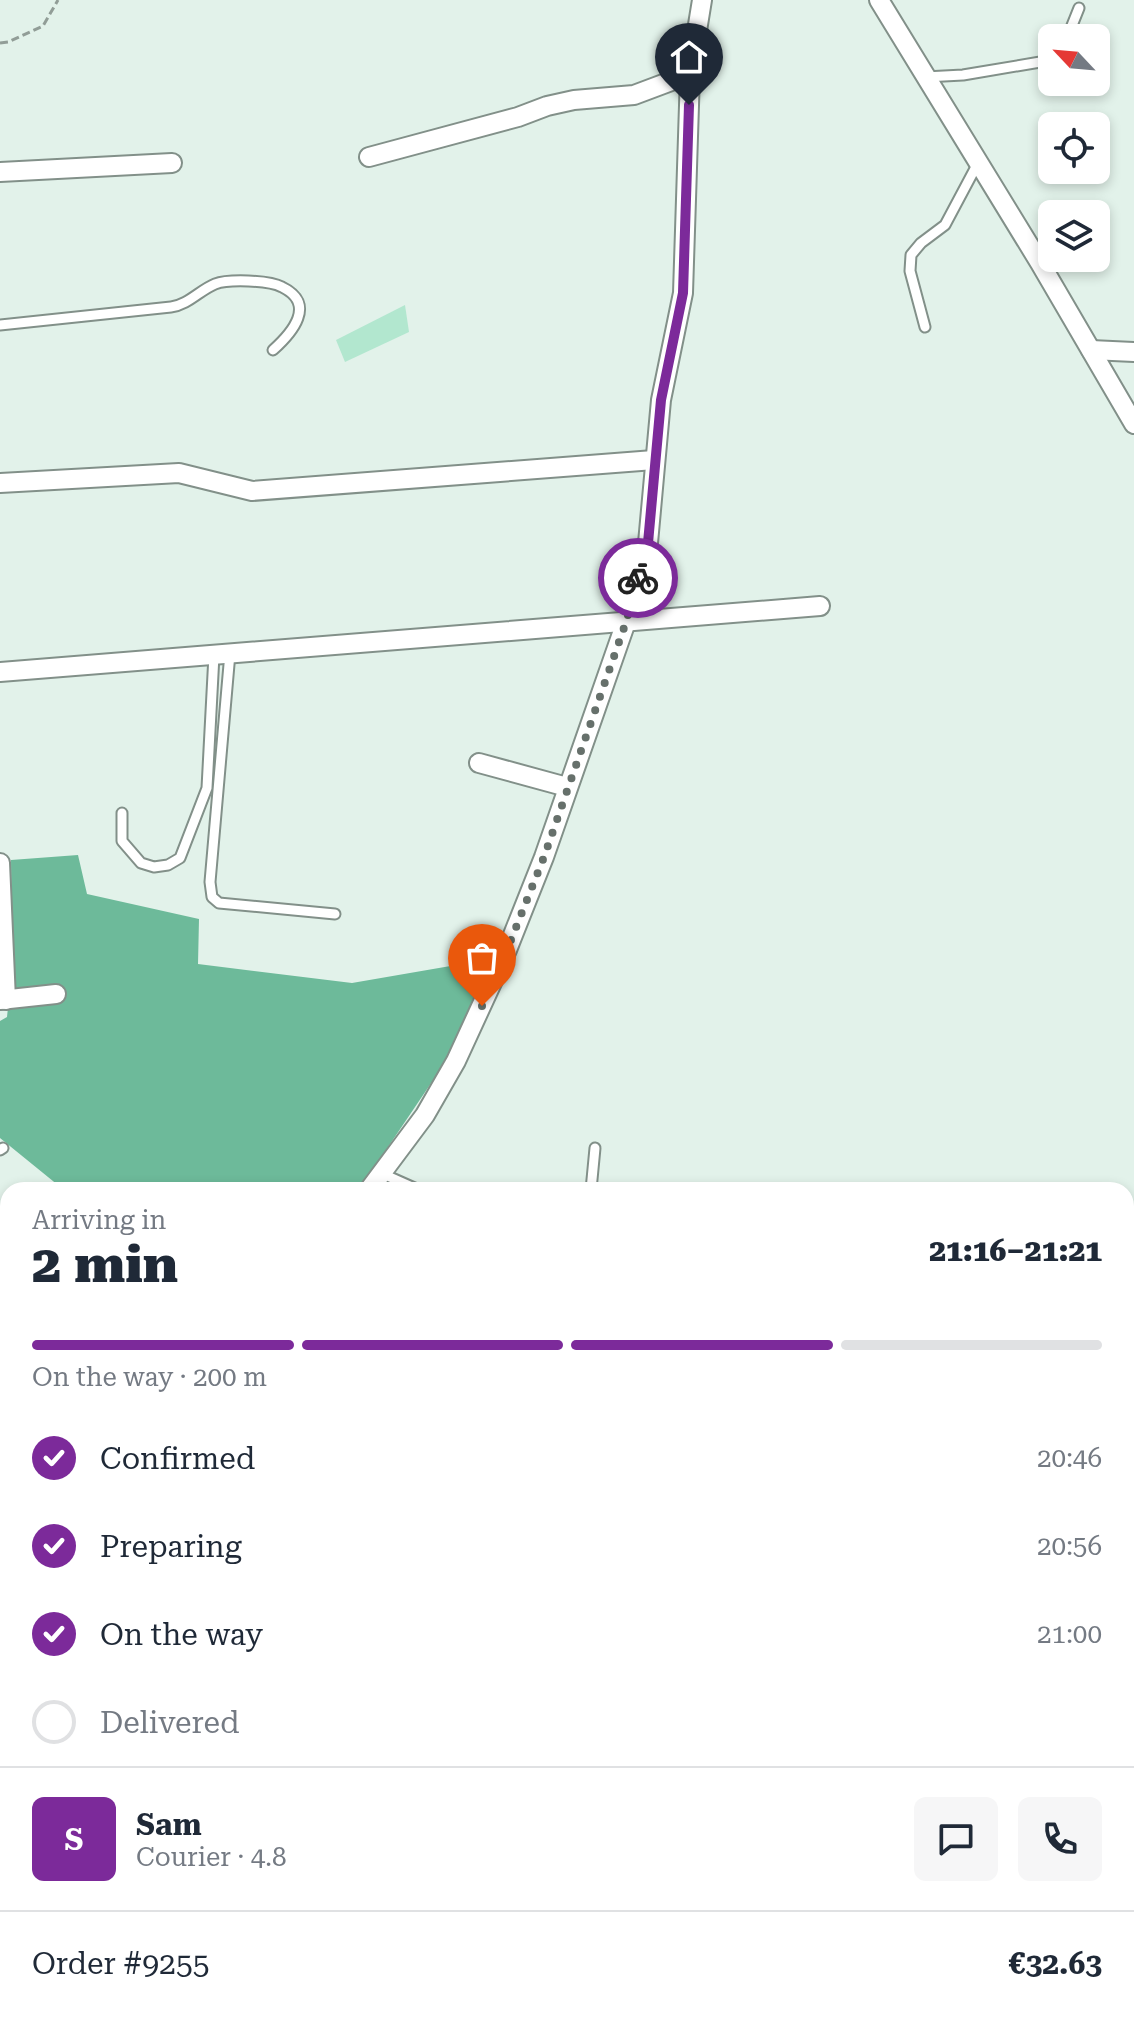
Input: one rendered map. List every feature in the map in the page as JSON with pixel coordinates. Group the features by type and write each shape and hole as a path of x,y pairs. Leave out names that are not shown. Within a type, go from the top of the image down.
{"street":[{"path":"376,1182 425,1115 456,1061 507,950 544,857 626,622 648,543 654,460 665,376 683,293 690,74 702,0"},
{"path":"879,0 1134,424"},
{"path":"369,157 439,140 547,106 574,100 634,95 690,74"},
{"path":"0,172 172,163"},
{"path":"1091,350 1134,352"},
{"path":"0,483 179,473 252,491 654,460"},
{"path":"0,672 820,606"},
{"path":"479,763 567,787"},
{"path":"0,863 3,1000 56,994"}],"lane":[{"path":"1073,24 1079,8"},
{"path":"925,77 977,73 1038,62"},
{"path":"925,327 910,271 911,255 945,225 978,163"},
{"path":"0,325 177,306 216,283 265,282 293,295 300,313 297,325 273,350"},
{"path":"122,813 122,841 141,863 154,867 168,865 180,858 207,788 222,654"},
{"path":"222,654 210,882 212,897 219,903 335,914"},
{"path":"592,1182 595,1148"},
{"path":"383,1174 401,1182"}],"path":[{"path":"0,43 43,26 58,0"}],"green space":[{"path":"405,305 409,332 345,362 336,340"},
{"path":"78,855 87,894 199,919 198,964 352,983 491,959 444,1064 364,1182 54,1182 0,1138 0,1021 7,1017 12,968 11,860"}],"way so far":[{"path":"482,1006 544,857 626,622 638,578"}],"route":[{"path":"638,578 648,543 661,400 683,293 689,105"}]}
